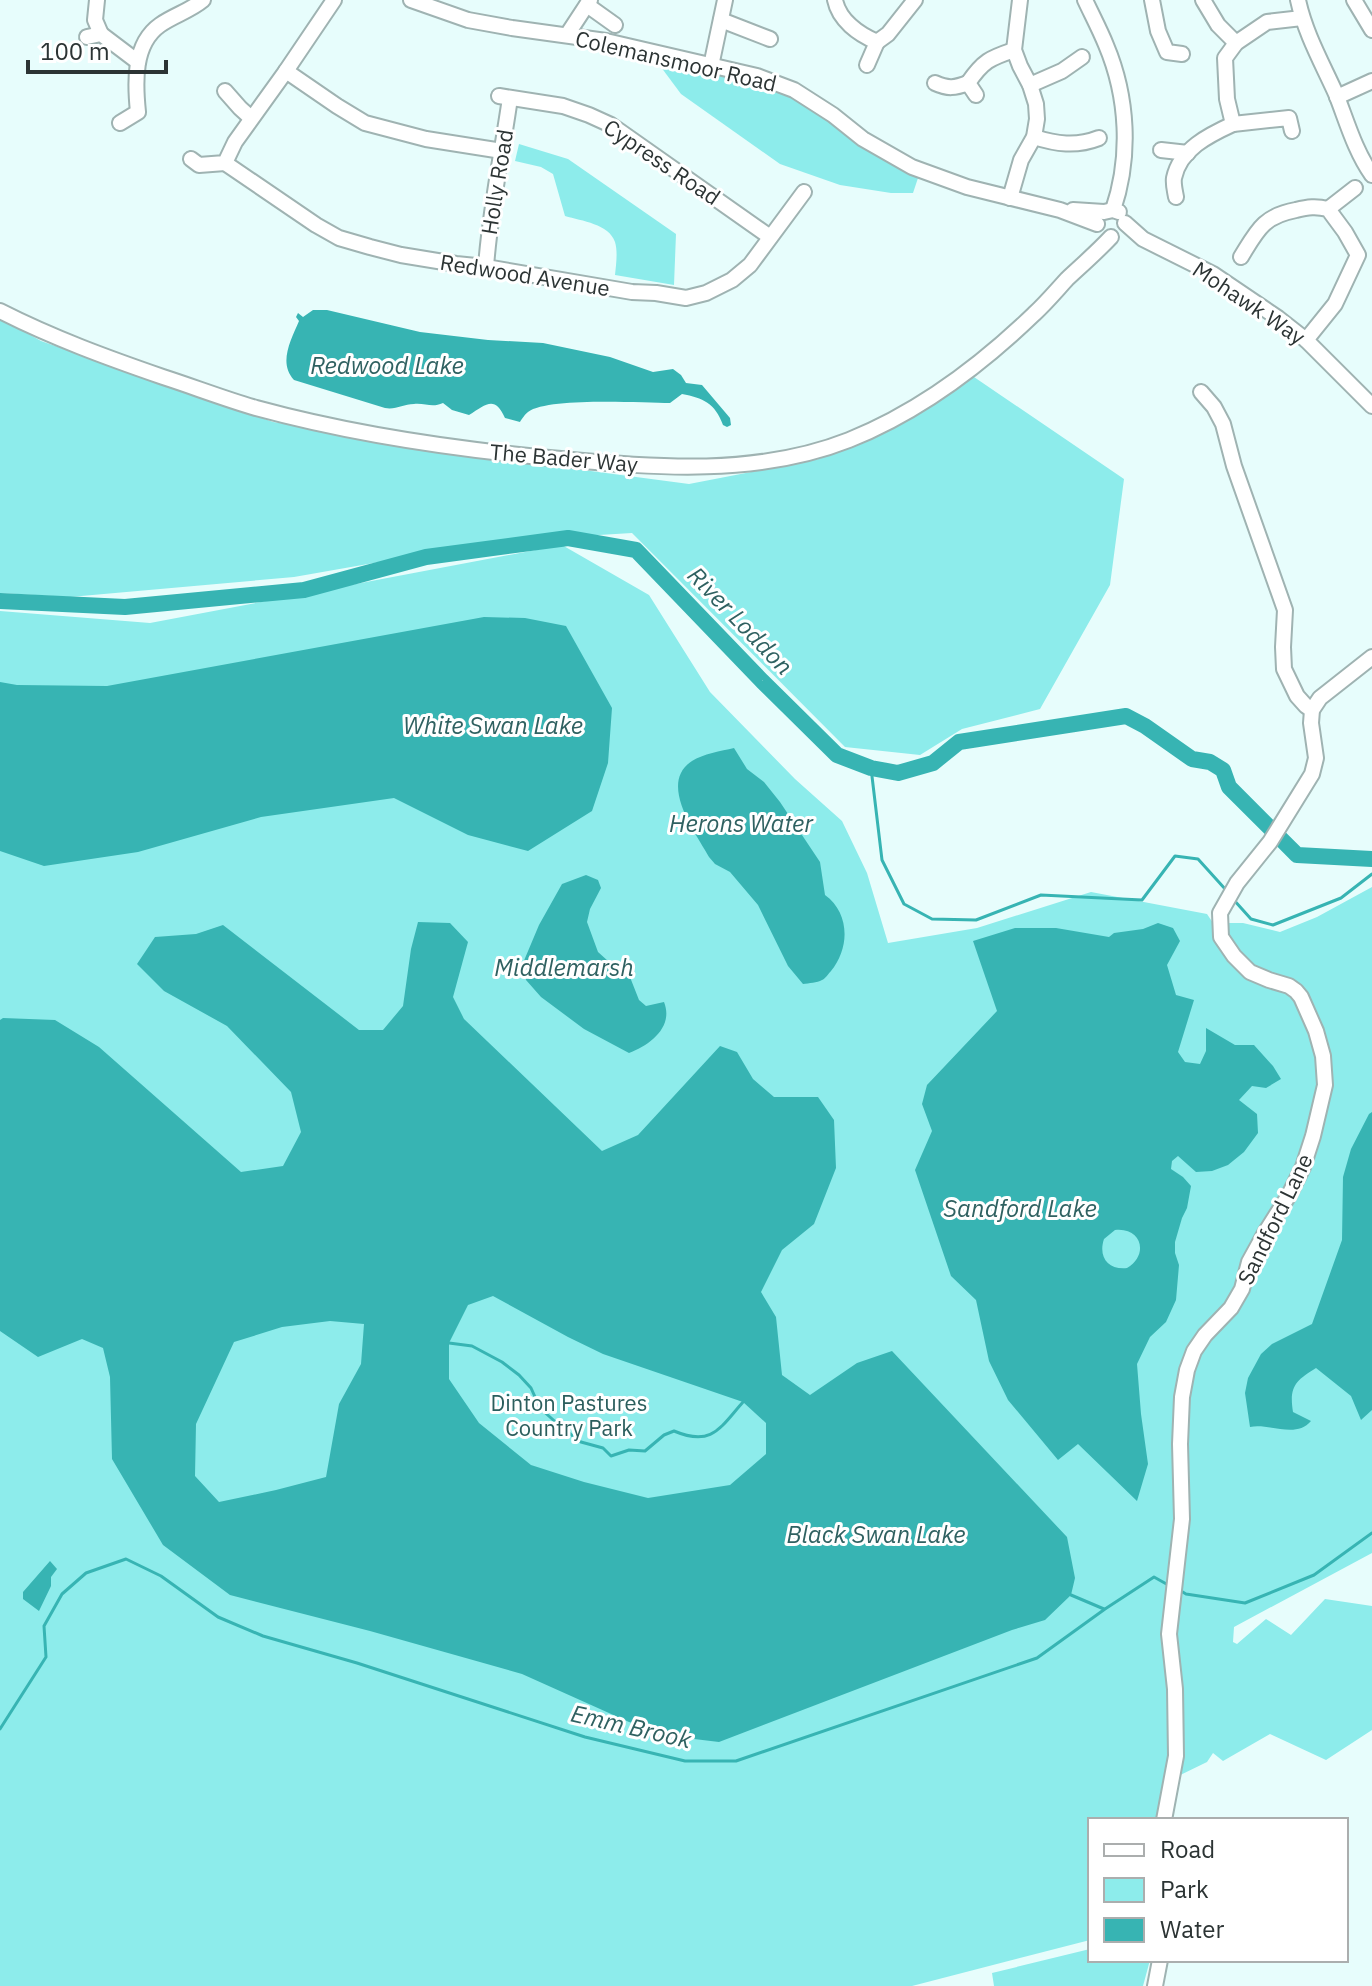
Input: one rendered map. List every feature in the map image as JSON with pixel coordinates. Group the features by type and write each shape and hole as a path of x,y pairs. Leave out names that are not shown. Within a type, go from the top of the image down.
{"street":[{"path":"97,0 94,35 138,62"},
{"path":"120,123 144,116 135,89 144,41 160,25 203,0"},
{"path":"191,159 199,165 225,163 251,118 334,0"},
{"name":"Colemansmoor Road","path":"411,0 441,6 468,20 606,41 757,76 786,86 833,115 863,139 912,167 967,187 1111,224"},
{"path":"711,66 725,0"},
{"path":"835,0 837,12 850,25 877,42"},
{"path":"867,65 877,42 888,34 915,0"},
{"path":"1010,198 1021,160 1034,137 1037,119 1030,85 1014,50 1020,0"},
{"name":"The Bader Way","path":"0,311 105,357 255,407 351,430 524,456 688,467 733,465 823,449 889,422 968,372 1035,313 1084,262 1111,224 1123,173 1126,135 1119,86 1107,48 1085,0"},
{"path":"1152,0 1158,31 1169,55"},
{"path":"1203,0 1218,25 1236,43"},
{"path":"1298,0 1302,18 1359,153 1372,175"},
{"path":"1354,0 1372,30"},
{"path":"567,35 588,3 615,25"},
{"path":"1233,124 1227,99 1225,58 1236,43 1267,22 1302,18"},
{"path":"721,20 770,39"},
{"path":"935,83 943,87 972,89 979,66 1014,50"},
{"path":"1030,85 1062,71 1082,57"},
{"path":"286,71 365,123 426,139 502,151"},
{"path":"1337,97 1372,81"},
{"path":"225,91 251,118"},
{"name":"Holly Road","path":"486,267 493,196 502,151 504,97"},
{"name":"Cypress Road","path":"504,97 563,106 611,125 770,237"},
{"path":"1176,197 1173,180 1204,138 1233,124 1289,119"},
{"path":"1034,137 1065,144 1091,145"},
{"path":"1161,150 1189,159"},
{"name":"Redwood Avenue","path":"225,163 339,238 401,255 686,298 706,293 732,280 750,265 804,192"},
{"path":"1328,209 1355,188"},
{"path":"1241,257 1262,234 1270,217 1315,206 1328,209 1365,257 1335,304 1306,340"},
{"name":"Mohawk Way","path":"1111,224 1213,274 1278,318 1306,340 1372,406"},
{"path":"1201,392 1223,424 1234,466 1285,610 1284,669 1297,696 1312,710 1320,698 1372,657"},
{"name":"Sandford Lane","path":"1164,1818 1176,1756 1175,1689 1169,1634 1182,1519 1182,1397 1187,1370 1194,1351 1231,1308 1242,1289 1249,1262 1303,1167 1325,1085 1323,1056 1301,997 1289,986 1250,972 1221,937 1219,924 1222,907 1270,842 1312,774 1316,758 1310,716 1312,710"},
{"path":"1155,1986 1160,1962"}],"green space":[{"path":"655,59 782,89 919,175 913,193 840,185 780,164 681,94"},
{"path":"519,144 568,159 676,234 674,285 615,275 616,250 612,236 594,224 565,216 553,174 541,167 515,161"},
{"path":"0,318 41,341 273,422 515,461 689,484 819,459 974,377 1124,479 1110,585 1040,709 962,729 920,755 845,747 632,533 499,541 294,577 70,597 0,593"},
{"name":"Dinton Pastures Country Park","path":"562,545 649,595 710,692 795,779 842,821 867,873 888,943 977,928 1091,892 1207,914 1213,923 1243,923 1280,932 1317,917 1372,887 1372,1553 1234,1627 1233,1642 1237,1644 1266,1619 1291,1635 1325,1599 1372,1606 1372,1730 1326,1760 1270,1734 1223,1761 1213,1753 1207,1762 1168,1781 1159,1818 1088,1818 1088,1941 912,1986 0,1986 0,611 150,623"},
{"path":"1088,1949 1088,1962 1149,1962 1143,1986 994,1986 992,1973"}],"water":[{"name":"Redwood Lake","path":"313,310 327,310 420,332 543,343 610,357 653,372 673,369 686,383 702,385 730,418 731,425 723,425 716,411 707,403 682,394 670,403 555,404 528,412 520,422 505,418 494,404 485,405 469,415 452,410 443,403 385,408 294,380 286,359 299,321 296,317 298,313 303,317"},
{"name":"White Swan Lake","path":"484,617 525,618 566,626 612,708 608,763 592,811 528,851 468,835 394,798 261,817 138,852 44,866 0,851 0,682 107,686"},
{"name":"Herons Water","path":"734,748 747,769 764,782 780,802 820,862 825,895 833,902 843,921 842,952 831,971 820,981 803,984 788,966 758,905 730,872 709,857 682,808 678,782 682,770 696,759"},
{"name":"Middlemarsh","path":"586,875 598,880 601,888 587,922 598,952 608,961 626,967 639,1000 646,1006 664,1002 666,1019 663,1027 652,1040 629,1053 584,1029 541,997 526,980 523,963 539,925 562,884"},
{"name":"Black Swan Lake","path":"418,922 450,923 468,942 453,997 464,1019 602,1151 638,1135 720,1046 737,1052 753,1079 774,1097 818,1097 834,1120 836,1168 814,1224 782,1250 761,1292 776,1317 782,1375 810,1395 857,1363 892,1351 1067,1537 1075,1578 1071,1595 1045,1620 719,1742 686,1738 629,1722 522,1674 230,1595 163,1545 112,1459 110,1377 103,1348 82,1339 38,1357 0,1331 0,1020 55,1020 99,1047 241,1172 283,1166 301,1132 291,1092 227,1026 164,991 137,964 155,937 196,934 223,925 359,1030 383,1030 403,1006","holes":["493,1296 603,1354 743,1402 766,1423 766,1454 730,1485 648,1498 531,1465 479,1423 449,1379 449,1343 468,1305","330,1321 364,1324 361,1364 339,1404 326,1477 219,1502 195,1476 196,1424 234,1342 282,1327"]},
{"name":"Sandford Lake","path":"1158,923 1173,928 1180,941 1167,965 1176,995 1194,1000 1178,1052 1185,1062 1200,1064 1206,1051 1206,1028 1235,1045 1254,1045 1281,1079 1266,1088 1252,1086 1239,1100 1257,1114 1258,1133 1244,1152 1228,1165 1212,1171 1196,1172 1178,1156 1172,1161 1171,1169 1191,1186 1175,1242 1179,1265 1176,1300 1166,1322 1150,1337 1137,1364 1148,1464 1137,1501 1078,1444 1058,1460 1008,1400 989,1361 976,1300 951,1276 915,1170 932,1131 922,1104 927,1085 997,1011 973,941 1015,928 1056,928 1109,937 1114,933 1143,929","holes":["1115,1230 1124,1230 1136,1237 1140,1249 1134,1263 1120,1268 1106,1261 1102,1245 1104,1239"]},
{"path":"1372,1112 1372,1410 1361,1420 1351,1396 1316,1368 1298,1381 1292,1396 1293,1412 1311,1421 1290,1430 1250,1427 1245,1393 1248,1378 1261,1354 1272,1344 1312,1324 1342,1240 1343,1177 1351,1149"},
{"path":"50,1561 57,1569 39,1611 23,1599 23,1592"}],"waterway":[{"name":"River Loddon","path":"0,601 125,607 304,590 426,557 568,538 636,550 837,755 871,768 898,773 933,763 959,742 1126,716 1192,759 1210,762 1223,770 1229,787 1297,855 1372,859"},
{"path":"871,768 882,860 904,904 932,919 976,920 1041,895 1142,900 1175,856 1198,859 1226,890"},
{"path":"1233,899 1251,919 1273,925 1341,898 1372,874"},
{"path":"449,1343 472,1346 502,1362 531,1388 540,1408 561,1427 581,1442 603,1448 611,1456 629,1450 645,1451 674,1431 706,1436 721,1427 743,1402"},
{"name":"Emm Brook","path":"1181,1591 1245,1603 1314,1575 1372,1533"},
{"name":"Emm Brook","path":"0,1729 46,1657 44,1626 62,1594 86,1573 126,1559 161,1576 218,1617 263,1636 585,1737 685,1761 736,1761 1037,1658 1154,1577 1170,1586"},
{"path":"1071,1595 1104,1609"}]}
